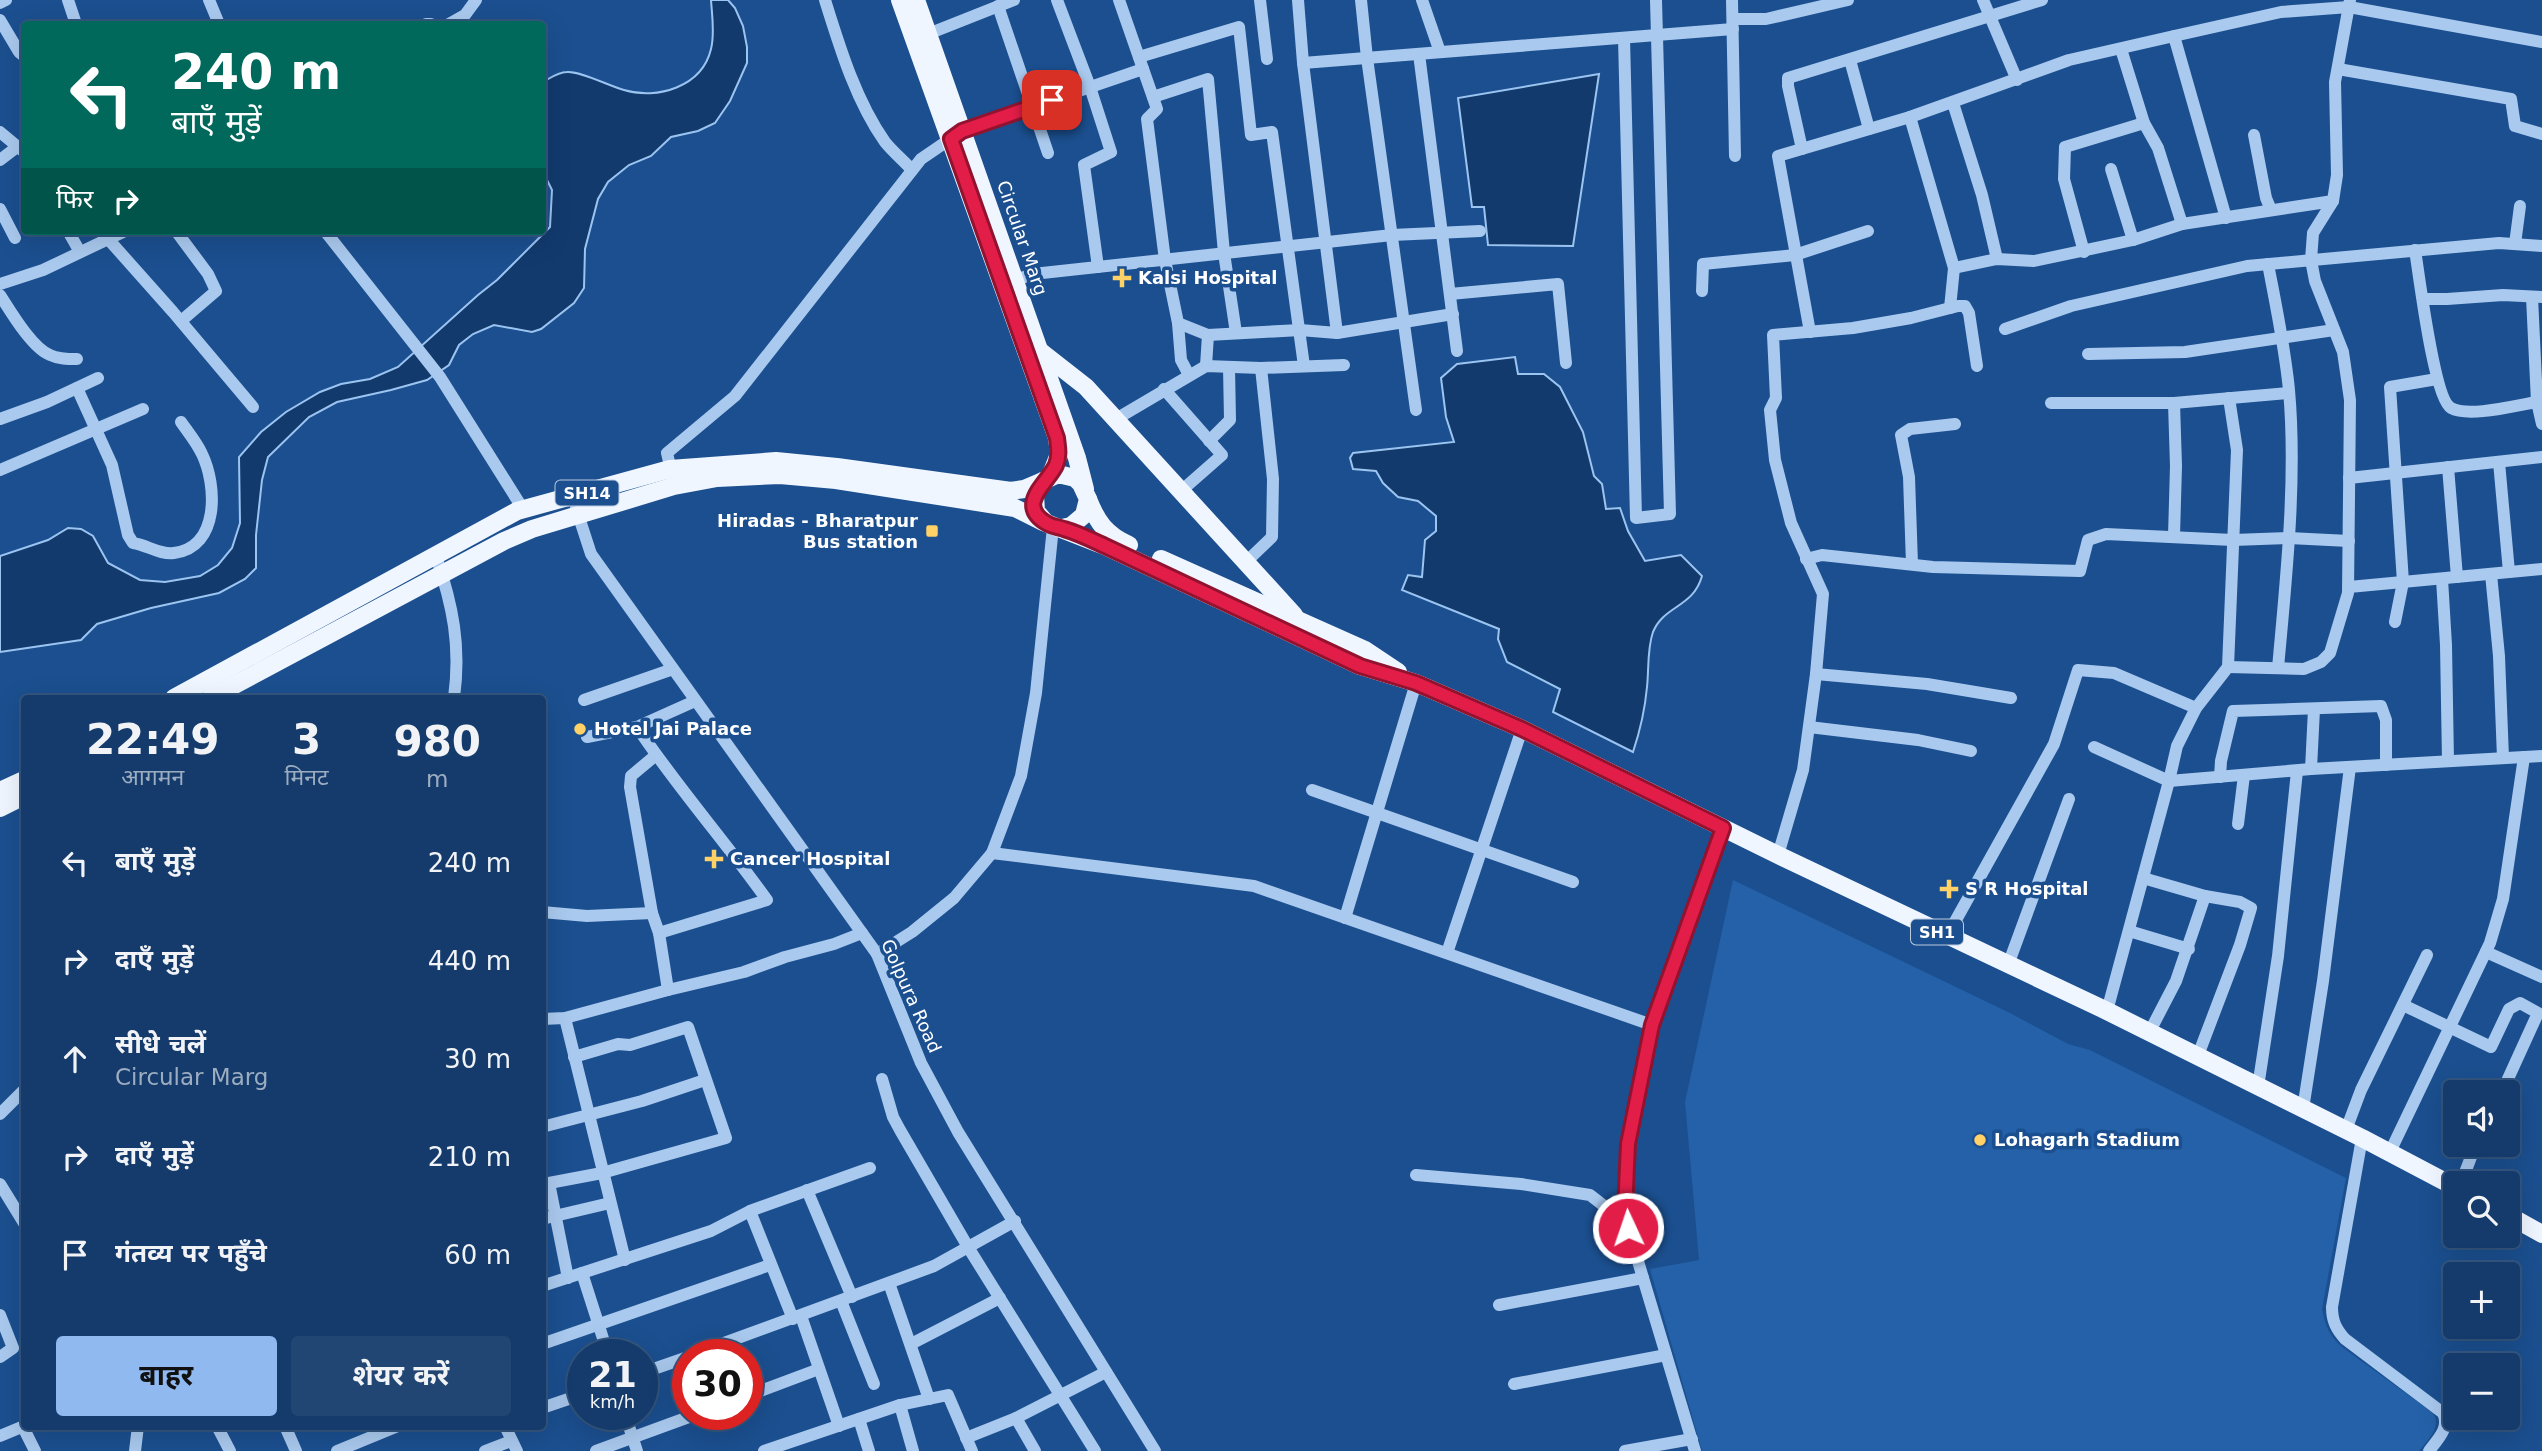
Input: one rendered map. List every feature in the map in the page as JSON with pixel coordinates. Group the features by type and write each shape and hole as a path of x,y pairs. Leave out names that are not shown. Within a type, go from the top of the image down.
{"main road":[{"name":"Circular Marg","path":"900,0 957,135 1009,282 1057,438 1059,454 1046,479"},
{"name":"Circular Marg","path":"916,0 957,135"},
{"name":"Circular Marg","path":"1009,282 1040,351 1087,495"},
{"path":"1040,351 1086,387 1299,621"},
{"name":"SH14","path":"216,695 504,541 553,523 575,506 672,477 776,461 1010,491 1024,489 1046,479"},
{"path":"1058,474 1075,478 1087,495 1084,515 1071,526 1054,526 1040,518 1034,503 1038,488 1046,479 1058,474"},
{"name":"SH14","path":"672,477 780,475 836,480 1015,508 1054,526"},
{"name":"SH1","path":"1087,495 1100,525 1117,540 1365,650 1416,683"},
{"name":"SH14","path":"180,695 520,510 547,503 575,506"},
{"path":"547,503 553,503 559,510 558,519 553,523"},
{"path":"520,510 510,519 511,526 519,533 526,532"},
{"name":"SH1","path":"1054,526 1360,666 1416,683 1522,729 2107,1012 2443,1181"},
{"path":"0,791 21,781"},
{"path":"0,808 21,798"},
{"path":"2520,1222 2542,1234"}],"street":[{"path":"0,3 6,0"},
{"path":"68,0 75,21"},
{"path":"469,20 476,0"},
{"path":"825,0 857,90 886,143 912,170"},
{"path":"928,34 1014,0"},
{"path":"1057,0 1111,152 1084,165 1098,267"},
{"path":"1119,0 1157,109 1147,119 1165,260 1178,323 1181,360 1189,375"},
{"path":"1260,0 1267,58"},
{"path":"1298,0 1303,63 1337,333"},
{"path":"1361,0 1416,410"},
{"path":"1422,0 1440,52"},
{"path":"1624,38 1636,518 1670,514 1656,0"},
{"path":"1732,0 1735,156"},
{"path":"1303,63 1658,35 1766,19 1848,0"},
{"path":"1983,0 2017,80"},
{"path":"1802,149 1788,78 2042,0"},
{"path":"215,3 218,21"},
{"path":"2228,667 2304,669 2321,662 2330,653 2348,587 2350,400 2343,352 2315,281 2311,260 2313,233 2333,201 2337,175 2335,82 2349,3"},
{"path":"1810,332 1778,156 1953,103 2070,60 2281,12 2349,3 2542,42"},
{"path":"998,6 1048,153"},
{"path":"0,20 21,54"},
{"path":"672,477 667,453 735,396 921,159 957,135 1090,87 1141,63 1239,27 1251,135 1272,132 1304,366"},
{"path":"2174,36 2226,218"},
{"path":"2122,49 2144,123 2158,148 2182,224"},
{"path":"1419,54 1457,351"},
{"path":"1850,60 1869,130"},
{"path":"2338,69 2511,99 2515,126 2542,134"},
{"path":"1153,97 1208,79 1224,253 1236,334"},
{"path":"1953,103 1982,195 1997,259"},
{"path":"1910,117 1954,268 1950,308"},
{"path":"2084,251 2064,179 2065,147 2144,123"},
{"path":"0,132 21,150 0,160"},
{"path":"2254,135 2266,198 2271,210"},
{"path":"2111,169 2133,240"},
{"path":"1954,268 1997,259 2035,261 2133,240 2182,224 2333,201"},
{"path":"2515,244 2520,206"},
{"path":"0,209 15,238"},
{"path":"1009,282 1033,274 1224,253 1392,235 1480,231"},
{"path":"1702,291 1703,264 1795,256 1868,231"},
{"path":"70,235 80,252"},
{"path":"2,279 43,270 80,252 104,235 253,407"},
{"path":"179,235 208,274 216,291 181,321"},
{"path":"328,235 440,377 520,510"},
{"path":"2005,329 2071,306 2247,266 2499,243 2542,246"},
{"path":"2415,250 2437,379 2444,401 2450,408 2460,411 2537,401"},
{"path":"2268,264 2283,339 2290,393 2289,538 2278,668"},
{"path":"1450,294 1558,284 1566,363"},
{"path":"0,295 27,334 47,355 77,359"},
{"path":"2423,299 2503,295 2537,297 2537,401 2542,424"},
{"path":"1778,855 1804,770 1823,594 1791,523 1775,460 1770,410 1776,398 1773,335 1853,328 1965,306 1969,313 1977,366"},
{"path":"1178,323 1208,335 1300,330 1337,333 1453,314"},
{"path":"2088,354 2185,352 2334,330"},
{"path":"1206,366 1208,335"},
{"path":"1116,419 1206,366 1261,368 1344,365"},
{"path":"1209,441 1230,419 1230,367"},
{"path":"1246,562 1272,537 1273,479 1261,368"},
{"path":"0,419 47,402 98,378"},
{"path":"2395,622 2403,582 2390,387 2437,379"},
{"path":"77,388 112,466 128,535 133,543 147,545 160,552 175,553 191,548 203,536 212,514 210,481 202,454 181,422"},
{"path":"1164,389 1222,455 1181,491"},
{"path":"2051,403 2174,403 2290,393"},
{"path":"2107,1012 2177,746 2196,708 2228,667 2236,450 2229,398"},
{"path":"2174,403 2174,536"},
{"path":"0,470 143,409"},
{"path":"1912,564 1909,477 1901,435 1910,429 1955,424"},
{"path":"2349,478 2542,457"},
{"path":"2499,462 2509,572"},
{"path":"2448,467 2457,577"},
{"name":"Golpura Road","path":"575,506 591,554 877,954 921,1063 958,1132 1155,1451"},
{"path":"877,954 912,932 954,898 992,853 1021,776 1036,693 1054,526"},
{"path":"1806,559 1822,555 1933,567 2080,571 2088,540 2106,534 2233,540 2289,538 2349,541"},
{"path":"436,556 452,606 457,643 454,695"},
{"path":"2348,587 2542,569"},
{"path":"2491,574 2499,656 2503,758"},
{"path":"2442,579 2448,761"},
{"path":"584,700 673,669"},
{"path":"1947,936 2054,744 2078,670 2114,673 2196,708"},
{"path":"1816,674 1927,684 2011,698"},
{"path":"1345,918 1416,683"},
{"path":"587,737 637,727 695,701"},
{"path":"2220,777 2221,761 2233,711 2381,706 2386,720 2386,765"},
{"path":"2311,769 2315,709"},
{"path":"637,727 767,900 659,933"},
{"path":"1809,727 1918,740 1971,751"},
{"path":"1447,953 1522,729"},
{"path":"2094,747 2169,781 2311,769 2542,756"},
{"path":"656,755 631,776 630,787 652,913 659,933 667,990"},
{"path":"2390,1152 2486,952 2503,899 2524,757"},
{"path":"2303,1109 2323,981 2350,767"},
{"path":"2258,1087 2278,956 2297,771"},
{"path":"2238,824 2244,775"},
{"path":"1312,790 1573,882"},
{"path":"2008,965 2069,799"},
{"path":"1625,1451 1693,1445 1628,1228 1625,1211 1628,1144 1652,1025 1723,828"},
{"path":"992,853 1254,886 1652,1025"},
{"path":"2143,878 2205,896 2240,902 2250,908 2240,945 2197,1058"},
{"path":"2149,1033 2176,981 2205,896"},
{"path":"546,912 587,916 652,913"},
{"path":"2129,931 2189,948"},
{"path":"546,1019 565,1018 744,972 862,933"},
{"path":"2486,952 2542,977"},
{"path":"2427,955 2361,1090 2332,1319 2337,1330 2346,1339 2443,1413 2446,1427 2429,1451"},
{"path":"2403,1005 2490,1047 2509,1009 2520,1003 2538,1013 2507,1080"},
{"path":"565,1018 625,1259"},
{"path":"568,1278 549,1218 550,1183 603,1173 726,1138 688,1027 630,1045 618,1044 574,1057"},
{"path":"882,1079 893,1117 900,1130 968,1247 1095,1451"},
{"path":"546,1126 642,1101 705,1080"},
{"path":"0,1114 21,1100"},
{"path":"546,1285 712,1231 750,1211 870,1168"},
{"path":"1416,1175 1521,1184 1590,1195 1608,1209 1625,1211"},
{"path":"0,1184 21,1218"},
{"path":"807,1191 874,1384"},
{"path":"549,1218 610,1203"},
{"path":"750,1211 770,1265 819,1369 839,1426"},
{"path":"737,1339 934,1266 1015,1222"},
{"path":"546,1343 770,1265"},
{"path":"582,1273 603,1339"},
{"path":"1499,1305 1643,1278"},
{"path":"889,1283 929,1399"},
{"path":"911,1344 1000,1298"},
{"path":"0,1315 13,1348 0,1357"},
{"path":"1514,1384 1666,1355"},
{"path":"763,1390 819,1369"},
{"path":"966,1438 1016,1418 1106,1372"},
{"path":"764,1451 900,1405 948,1395 972,1451"},
{"path":"546,1407 567,1399"},
{"path":"900,1405 913,1451"},
{"path":"1016,1418 1035,1451"},
{"path":"859,1419 869,1451"},
{"path":"596,1451 672,1423"},
{"path":"0,1436 21,1427"},
{"path":"26,1430 34,1451"},
{"path":"135,1451 138,1430"},
{"path":"219,1430 230,1451"},
{"path":"287,1430 296,1451"},
{"path":"337,1451 388,1430"},
{"path":"485,1451 514,1446 507,1430"},
{"path":"630,1430 637,1451"}],"shaded area":[{"path":"711,0 728,0 743,26 747,63 730,101 715,123 698,131 671,137 651,156 629,165 608,182 598,199 585,249 584,288 574,303 541,329 532,332 494,325 473,334 459,345 449,365 427,380 337,402 309,417 268,457 262,480 256,535 256,568 245,579 219,593 151,608 97,624 81,640 0,652 0,556 48,540 68,528 81,529 93,536 108,563 140,580 165,582 200,576 218,565 232,548 240,523 239,457 261,432 286,412 320,392 341,384 370,379 398,367 497,280 542,235 546,235 550,227 552,190 546,178 546,80 567,72 637,93 676,88 698,73 706,62 711,49"},
{"path":"1599,74 1573,246 1488,245 1484,207 1472,207 1458,98"},
{"path":"1515,357 1518,374 1544,374 1560,387 1583,432 1594,476 1602,484 1606,509 1620,508 1628,531 1645,561 1681,555 1702,576 1692,594 1664,616 1653,632 1645,703 1633,752 1553,712 1560,689 1507,662 1498,639 1499,629 1402,590 1408,575 1422,577 1425,540 1436,531 1436,516 1418,501 1398,497 1383,483 1376,471 1353,469 1350,458 1353,453 1454,442 1446,417 1441,378 1457,364"},
{"name":"Lohagarh Stadium","path":"1733,880 2010,1013 2068,1044 2090,1050 2346,1178 2322,1309 2325,1320 2331,1334 2342,1347 2433,1413 2436,1424 2430,1438 2419,1451 1702,1451 1650,1269 1699,1260 1685,1102"}],"place":[{"name":"Kalsi Hospital","path":"1122,278"},
{"name":"Hiradas - Bharatpur Bus station","path":"932,531"},
{"name":"Hotel Jai Palace","path":"580,729"},
{"name":"Cancer Hospital","path":"714,859"},
{"name":"S R Hospital","path":"1949,889"},
{"name":"Lohagarh Stadium","path":"1980,1140"}],"route":[{"path":"1052,100 962,131 951,139 1057,438 1057,462 1050,477 1043,481 1035,495 1034,503 1040,518 1053,527 1062,528 1105,546 1360,666 1416,683 1522,729 1723,828 1652,1025 1628,1144 1625,1211 1628,1228"}]}
